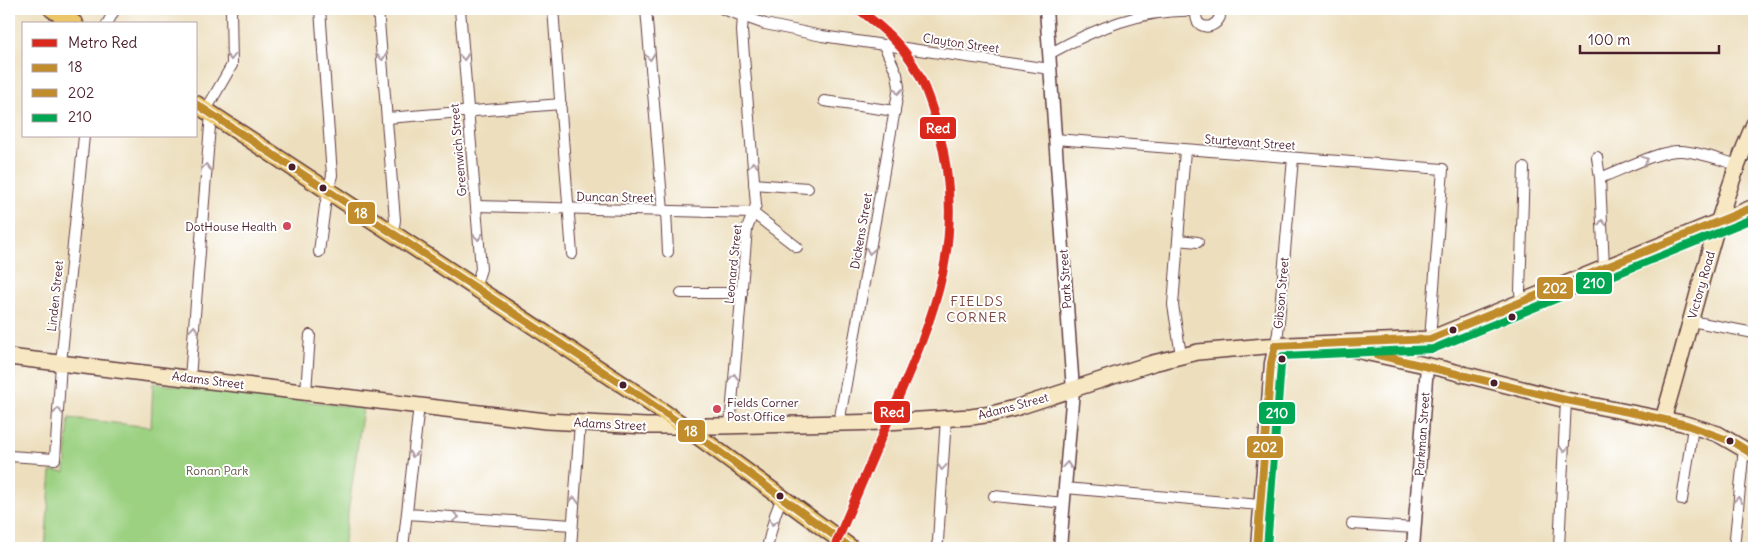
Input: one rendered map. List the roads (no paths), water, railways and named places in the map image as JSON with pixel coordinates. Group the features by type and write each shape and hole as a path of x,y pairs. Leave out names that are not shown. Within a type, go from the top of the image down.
{"main road":[{"path":"52,9 72,22"},
{"path":"204,109 684,426 851,548"},
{"name":"Victory Road","path":"1663,419 1719,222 1754,124"},
{"name":"Adams Street","path":"9,357 523,419 580,423 730,426 977,416 999,412 1073,390 1181,355 1217,350 1274,346 1430,339 1754,207"},
{"name":"Parkman Street","path":"1427,366 1430,339"},
{"path":"1395,341 1415,352 1427,366"},
{"name":"Adams Street","path":"1326,344 1427,366 1566,400 1663,419 1718,434 1749,452"}],"street":[{"path":"108,22 115,9"},
{"path":"190,378 204,109 232,65 231,9"},
{"path":"320,9 332,172 324,206 320,252"},
{"path":"378,9 395,220 392,233"},
{"name":"Greenwich Street","path":"460,9 481,269 475,288"},
{"path":"553,9 572,254"},
{"path":"646,9 668,252"},
{"name":"Clayton Street","path":"723,9 800,32 1050,68"},
{"name":"Park Street","path":"1046,9 1073,390 1060,548"},
{"path":"1049,54 1079,37 1104,26 1172,11 1197,10 1196,17 1199,23 1210,27 1219,19 1220,14 1217,9"},
{"name":"Leonard Street","path":"730,426 748,226 756,205 742,31 743,16"},
{"name":"Dickens Street","path":"839,423 895,112 899,80 884,45"},
{"path":"824,101 895,112"},
{"path":"387,118 561,104"},
{"name":"Linden Street","path":"9,456 55,459 61,363 84,138"},
{"name":"Sturtevant Street","path":"1055,139 1443,169"},
{"path":"1181,355 1173,305 1185,150"},
{"path":"1600,178 1660,154 1674,151 1692,152 1738,165"},
{"path":"1597,157 1600,178 1604,268"},
{"name":"Gibson Street","path":"1257,548 1271,363 1278,333 1293,158"},
{"path":"1521,302 1524,168"},
{"name":"Parkman Street","path":"1430,339 1443,169"},
{"path":"754,184 808,188"},
{"name":"Duncan Street","path":"476,206 754,214"},
{"path":"754,214 796,247"},
{"path":"1178,240 1198,242"},
{"path":"680,294 742,293"},
{"path":"1691,321 1754,333"},
{"path":"306,392 310,335"},
{"name":"Parkman Street","path":"1414,548 1427,366"},
{"path":"1559,548 1566,400"},
{"path":"403,548 419,405"},
{"path":"936,548 946,418"},
{"path":"571,548 580,423"},
{"path":"1682,500 1693,427"},
{"path":"1734,548 1749,452"},
{"path":"1065,488 1260,505"},
{"path":"994,496 1064,503"},
{"path":"767,548 776,511 782,498"},
{"path":"407,514 572,525"},
{"path":"1352,524 1415,528"}],"metro line":[{"name":"Red","path":"834,548 922,342 942,274 948,240 950,205 946,168 938,128 919,74 901,47 889,34 858,9"}],"place":[{"name":"DotHouse Health","path":"287,226"},
{"name":"Fields Corner Post Office","path":"717,409"}],"district":[{"name":"FIELDS CORNER","path":"977,310"}],"park label":[{"name":"Ronan Park","path":"217,470"}]}
